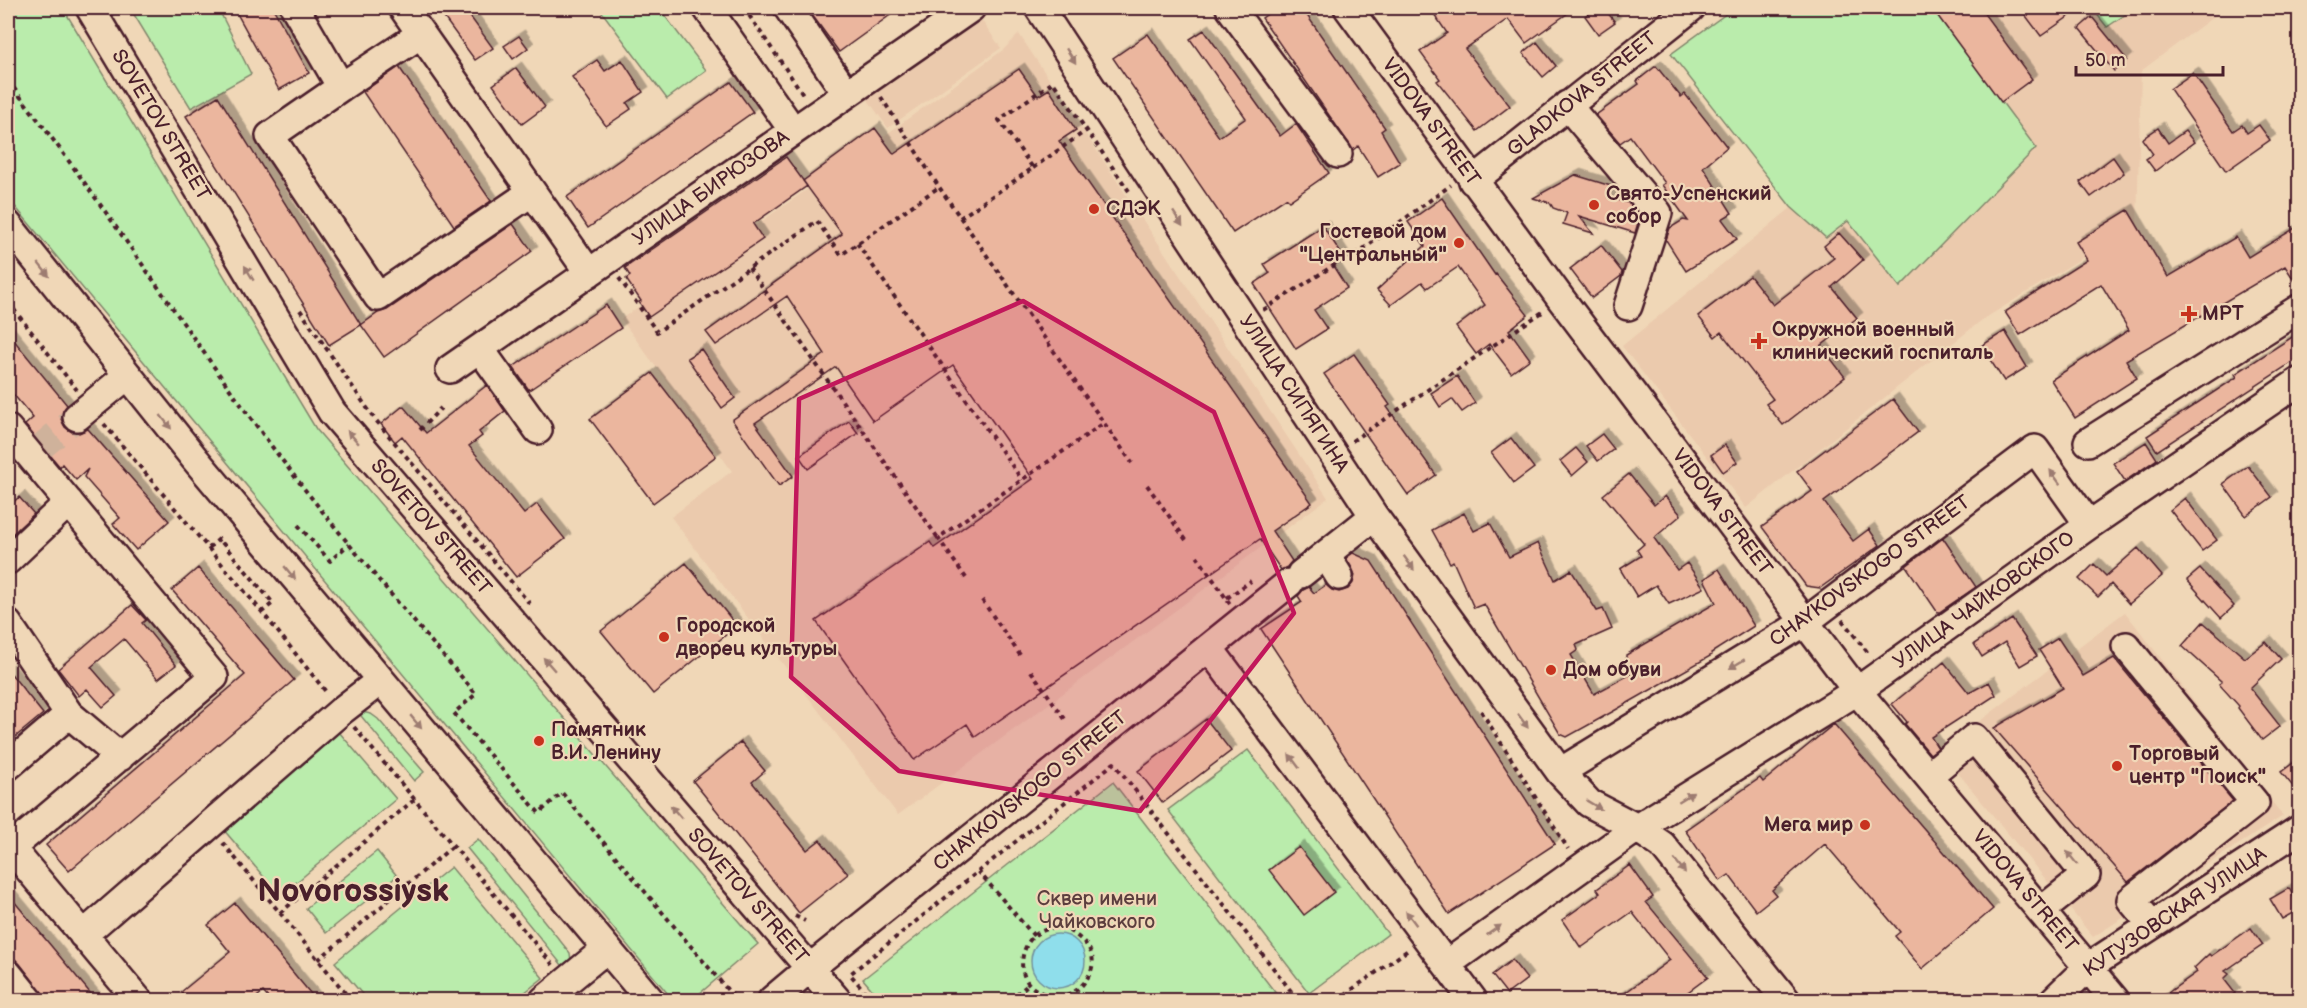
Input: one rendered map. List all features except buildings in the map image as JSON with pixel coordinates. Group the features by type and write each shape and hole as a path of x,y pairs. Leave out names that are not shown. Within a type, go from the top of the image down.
{"street":[{"name":"SOVETOV STREET","path":"90,8 332,412 837,1000"},
{"path":"296,8 341,87"},
{"path":"403,8 532,192 598,266"},
{"path":"707,8 785,119"},
{"path":"788,8 840,84"},
{"name":"УЛИЦА БИРЮЗОВА","path":"450,369 971,8"},
{"name":"УЛИЦА СИПЯГИНА","path":"1039,8 1374,516 1560,772 1589,803 1637,828"},
{"path":"1230,8 1338,154"},
{"name":"VIDOVA STREET","path":"1348,8 1464,181 1857,691 2115,1000"},
{"name":"GLADKOVA STREET","path":"1464,181 1567,105 1662,16 1691,8"},
{"path":"422,34 270,136 378,297 532,192"},
{"path":"1567,105 1658,213 1628,306"},
{"path":"8,225 195,459 650,1000"},
{"path":"2088,442 2300,308"},
{"path":"480,349 538,430"},
{"path":"84,412 128,375"},
{"name":"УЛИЦА ЧАЙКОВСКОГО","path":"1857,691 2111,509 2300,381"},
{"path":"8,429 33,454 69,502 214,678 120,757 9,842 138,1000"},
{"name":"CHAYKOVSKOGO STREET","path":"1560,772 1805,622 2035,449 2089,525"},
{"path":"8,560 69,502"},
{"name":"CHAYKOVSKOGO STREET","path":"772,1000 1243,621 1332,566 1374,516"},
{"path":"8,624 69,714 120,757"},
{"path":"2126,646 2255,803 2131,900 2152,925"},
{"path":"1209,648 1473,1000"},
{"path":"83,935 341,711 381,680"},
{"path":"1447,964 1637,828 1857,691"},
{"path":"8,766 69,714"},
{"path":"1928,776 1974,738 2086,875 2041,911"},
{"path":"1637,828 1662,844 1786,1000"},
{"name":"КУТУЗОВСКАЯ УЛИЦА","path":"2054,1000 2088,967 2300,829"},
{"path":"544,1000 606,949"},
{"path":"8,974 29,1000"}],"path":[{"path":"744,8 817,114"},
{"path":"869,78 960,218 1132,463"},
{"path":"8,81 52,136 279,456 349,544 476,694 454,713 539,813 562,793 736,1000"},
{"path":"1033,168 999,120 1053,82 1134,198"},
{"path":"960,218 1087,130"},
{"path":"1258,314 1344,259 1355,255 1464,181"},
{"path":"598,266 657,332 817,221 840,255 939,187"},
{"path":"857,243 1022,480"},
{"path":"749,268 966,578"},
{"path":"8,302 84,412 209,548 341,711 567,982"},
{"path":"295,302 374,418 537,612"},
{"path":"1346,445 1547,309"},
{"path":"420,430 441,408"},
{"path":"938,538 1104,423"},
{"path":"1148,485 1186,540"},
{"path":"298,525 330,561 349,544"},
{"path":"209,548 219,539 273,603 262,612"},
{"path":"1197,556 1243,621"},
{"path":"982,600 1020,655"},
{"path":"1830,604 1883,672"},
{"path":"1031,671 1065,719"},
{"path":"1481,711 1569,848 1559,855"},
{"path":"873,1000 850,974 1114,763 1298,1000"},
{"path":"280,914 415,800"},
{"path":"209,826 351,1000"},
{"path":"318,960 453,846"},
{"path":"978,871 1034,936"},
{"path":"789,913 805,921"},
{"path":"1061,927 1077,934 1088,946 1093,962 1088,978 1077,991 1064,996 1048,996 1029,984 1021,965 1025,948 1034,936 1047,929 1061,927"},
{"path":"1338,1000 1415,945 1429,942"},
{"path":"1009,1000 1029,984"}],"highlighted area":[{"path":"1023,301 1214,412 1294,613 1140,811 899,771 791,677 799,399"}],"shaded area":[{"path":"973,8 1001,48 888,128 858,86"},
{"path":"1734,8 2225,8 2141,71 2137,224 1982,320 1746,508 1622,346 1791,208 1671,54"},
{"path":"1019,34 1328,498 898,815 671,517 732,471 621,319 891,131 1003,50"},
{"path":"2125,612 2283,816 2093,937 1940,751"}],"green space":[{"path":"8,8 63,8 316,429 758,944 692,1000 673,1000 8,198"},
{"path":"130,8 218,8 251,74 191,108"},
{"path":"599,8 659,8 706,70 667,99"},
{"path":"1734,8 1932,8 2036,148 1900,287 1848,221 1826,238 1791,207 1671,54"},
{"path":"2092,8 2135,8 2107,27"},
{"path":"357,711 371,714 378,719 424,772 414,781"},
{"path":"339,732 396,799 280,896 223,829"},
{"path":"1248,750 1388,934 1309,993 1168,810"},
{"name":"Сквер имени Чайковского","path":"1113,782 1281,1000 881,1000 863,979"},
{"path":"478,839 570,953 571,961 566,970 467,848"},
{"path":"377,851 397,876 326,933 306,908"},
{"path":"451,867 543,978 515,1000 367,1000 335,962"}],"water":[{"path":"1058,934 1068,936 1077,942 1083,951 1085,961 1083,971 1077,980 1068,986 1058,988 1048,986 1039,980 1033,971 1031,961 1033,951 1039,942 1048,936"}],"tunnel":[{"path":"35,452 77,417"}],"place":[{"name":"Свято-Успенский собор","path":"1594,205"},
{"name":"СДЭК","path":"1094,209"},
{"name":"Гостевой дом \"Центральный\"","path":"1459,243"},
{"name":"МРТ","path":"2189,314"},
{"name":"Окружной военный клинический госпиталь","path":"1759,341"},
{"name":"Городской дворец культуры","path":"664,637"},
{"name":"Дом обуви","path":"1551,670"},
{"name":"Памятник В.И. Ленину","path":"539,741"},
{"name":"Торговый центр \"Поиск\"","path":"2117,766"},
{"name":"Мега мир","path":"1865,825"}],"district":[{"name":"Novorossiysk","path":"353,891"}]}
